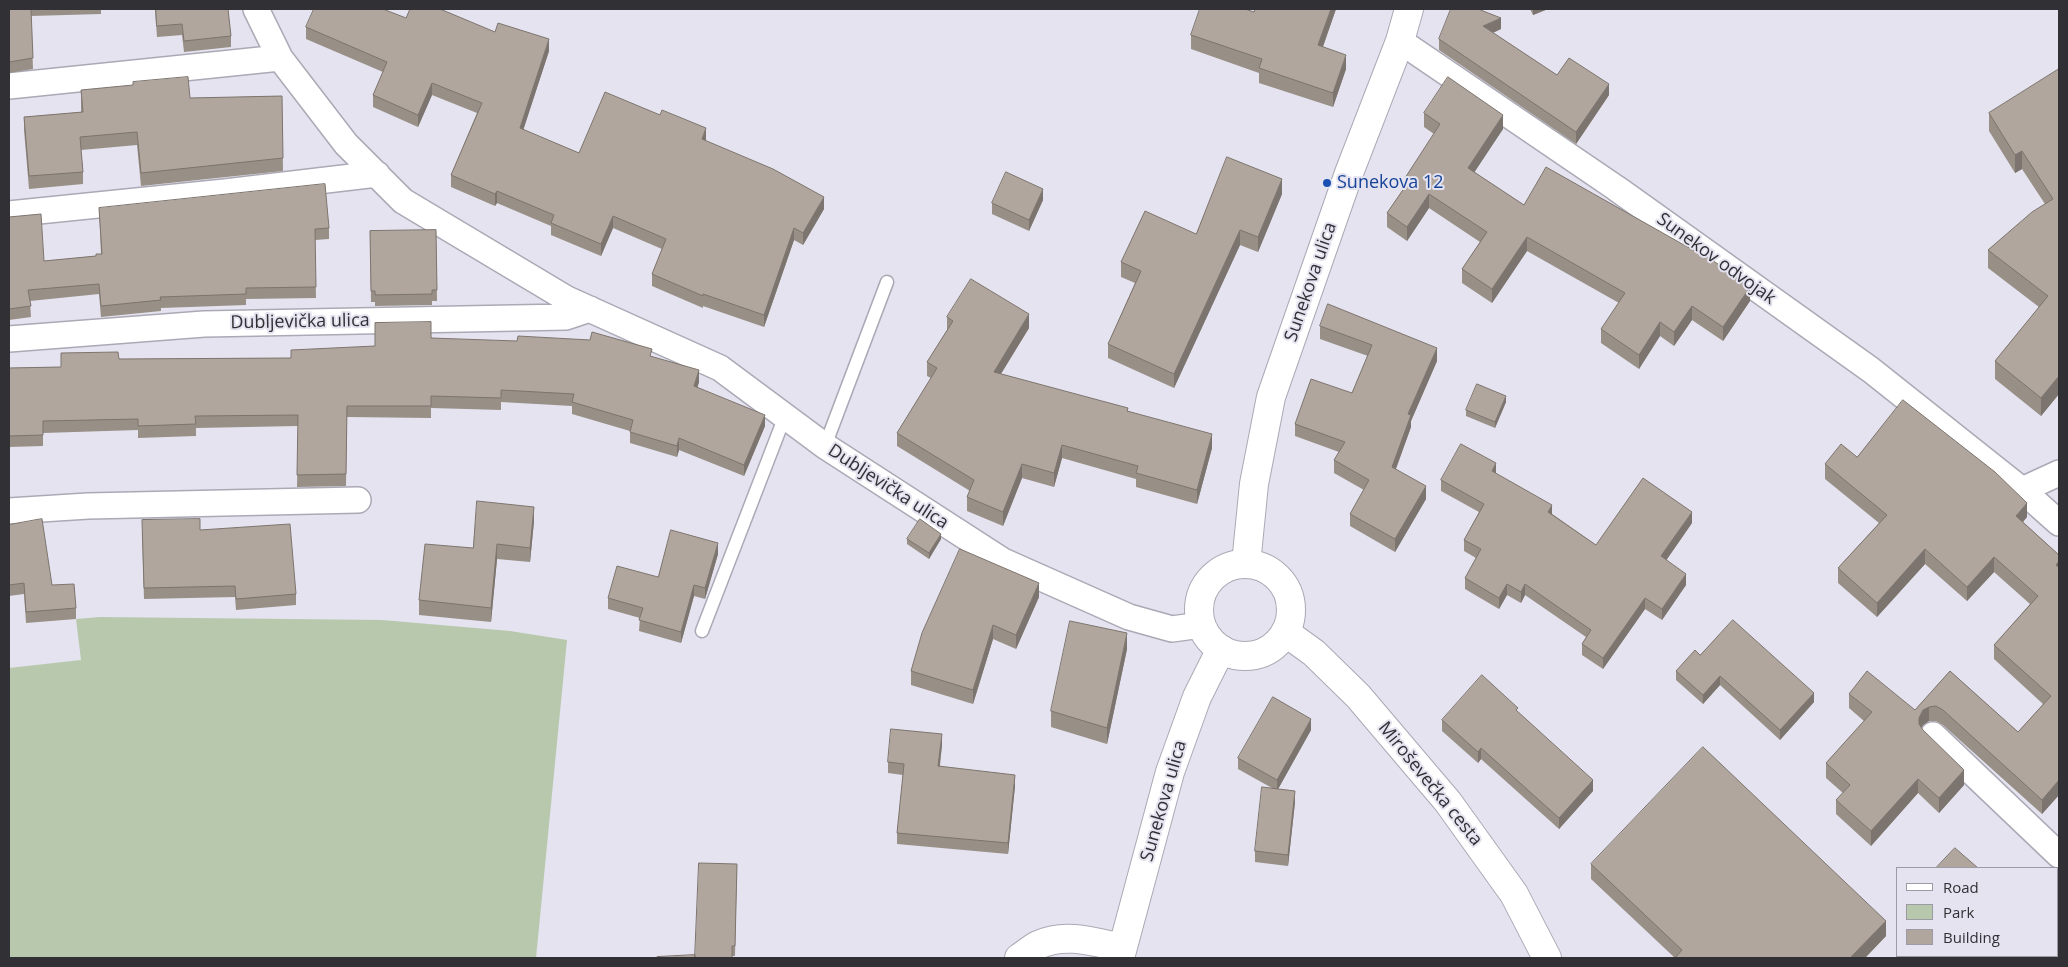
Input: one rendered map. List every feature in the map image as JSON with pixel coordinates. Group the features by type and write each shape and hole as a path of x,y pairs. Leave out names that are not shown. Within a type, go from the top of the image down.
{"main road":[{"name":"Sunekova ulica","path":"1246,564 1254,484 1271,397 1349,173 1400,41 1409,9"},
{"path":"1246,564 1261,567 1275,575 1285,587 1291,602 1291,618 1285,632 1276,644 1264,652 1249,656 1235,655 1221,649 1209,639 1201,626 1199,611 1200,596 1207,583 1218,572 1231,566 1246,564"},
{"name":"Miroševečka cesta","path":"1285,632 1314,652 1358,696 1448,802 1514,894 1547,958"},
{"name":"Sunekova ulica","path":"1121,953 1170,772 1197,697 1221,649"},
{"path":"1019,958 1039,945 1062,938 1089,940 1121,953"}],"street":[{"name":"Dubljevička ulica","path":"256,9 280,58 346,144 403,201 567,299 720,368 825,446 1003,561 1128,617 1172,629 1201,626"},
{"name":"Sunekov odvojak","path":"1400,41 1616,188 1870,370 2022,490 2059,523"},
{"path":"9,86 280,58"},
{"path":"9,214 225,192 376,174"},
{"name":"Dubljevička ulica","path":"9,339 204,324 566,317 590,309"},
{"path":"2022,490 2059,473"},
{"path":"9,511 88,506 358,500"},
{"path":"1933,735 2059,855"}],"lane":[{"path":"825,446 887,282"},
{"path":"702,631 785,416"}],"green space":[{"path":"100,617 382,620 510,631 567,640 536,958 9,958 9,668 81,660 76,619"}],"building":[{"path":"9,9 31,9 33,58 9,62"},
{"path":"156,9 228,9 231,36 184,41 182,24 157,26"},
{"path":"314,9 383,9 406,18 410,9 440,9 495,32 498,23 549,39 520,128 579,153 605,92 660,115 662,110 706,128 702,139 773,169 824,197 803,233 794,228 764,315 703,294 703,296 652,274 666,239 613,216 601,244 551,223 554,215 497,191 495,194 451,175 482,103 432,83 418,115 373,95 387,62 306,27"},
{"path":"1200,9 1245,9 1254,12 1255,9 1331,9 1318,45 1346,55 1333,93 1259,68 1262,59 1191,35"},
{"path":"1451,9 1478,9 1501,18 1483,26 1557,75 1569,58 1609,84 1576,132 1439,39"},
{"path":"2059,69 2059,376 2041,398 1995,361 2048,296 1988,250 2032,212 2053,199 2022,151 2015,155 1989,113"},
{"path":"188,77 190,98 282,96 283,158 141,173 137,132 80,137 83,172 29,176 24,117 83,112 81,90 133,85 133,82"},
{"path":"1448,77 1503,115 1468,168 1524,205 1546,167 1700,254 1701,252 1750,287 1723,327 1692,306 1674,332 1660,322 1639,355 1601,329 1625,293 1527,237 1492,289 1462,269 1487,232 1429,194 1407,227 1387,213 1409,181 1405,178 1440,124 1424,113"},
{"path":"1227,157 1282,179 1258,237 1240,230 1174,374 1108,344 1141,271 1121,262 1145,211 1196,234"},
{"path":"1006,172 1043,189 1029,220 992,203"},
{"path":"325,184 329,228 315,229 316,287 246,288 246,294 160,297 161,300 101,306 99,284 28,290 31,306 9,309 9,217 41,214 44,261 96,256 96,254 102,254 99,208"},
{"path":"436,230 437,290 432,290 432,294 375,295 375,291 371,291 370,231"},
{"path":"971,279 1029,314 994,372 1128,408 1127,411 1212,434 1197,490 1136,473 1138,466 1062,445 1054,473 1022,464 1003,512 967,497 974,480 897,433 937,368 927,362 953,321 947,317"},
{"path":"1328,304 1437,348 1408,414 1411,415 1392,467 1426,486 1395,539 1350,514 1369,480 1334,460 1345,442 1295,424 1311,379 1352,393 1372,345 1320,326"},
{"path":"431,322 431,338 517,341 518,336 590,340 592,332 652,349 650,356 699,370 694,386 765,415 744,465 679,438 677,446 630,432 633,420 572,402 574,394 501,390 501,398 431,396 431,406 347,406 346,474 297,475 298,415 195,416 196,424 138,426 138,419 43,421 43,435 9,436 9,368 61,367 61,353 118,352 119,359 291,358 291,350 375,346 375,323"},
{"path":"1477,384 1506,396 1495,422 1466,410"},
{"path":"1903,400 1995,472 2027,503 2016,516 2059,555 2059,561 2056,565 2059,568 2059,780 2042,800 1943,710 1936,706 1929,707 1923,710 1919,718 1919,724 1964,770 1939,798 1918,779 1871,831 1836,800 1850,785 1826,763 1872,712 1849,694 1867,671 1915,710 1950,671 2018,732 2051,696 1994,645 2038,596 1994,557 1967,587 1925,549 1877,603 1838,568 1887,515 1825,464 1841,444 1857,457"},
{"path":"1461,444 1496,463 1492,471 1552,505 1548,512 1596,545 1643,478 1692,512 1661,556 1686,574 1662,609 1645,598 1603,658 1582,644 1591,630 1525,584 1521,592 1507,584 1499,598 1465,578 1481,549 1464,540 1484,504 1441,480"},
{"path":"477,501 534,507 530,548 497,544 491,608 419,600 425,544 473,548"},
{"path":"42,519 52,585 74,584 76,608 26,612 24,583 9,585 9,525"},
{"path":"200,519 200,530 290,524 296,594 236,599 235,586 144,588 142,520"},
{"path":"920,519 941,534 929,553 907,539"},
{"path":"671,530 718,543 705,588 694,585 681,632 639,620 643,608 608,598 617,566 658,577"},
{"path":"960,549 1039,583 1016,635 993,625 973,690 911,671 922,633"},
{"path":"1733,620 1814,693 1780,730 1720,676 1703,695 1676,671 1695,650 1700,655"},
{"path":"1070,621 1127,633 1107,728 1051,711"},
{"path":"1482,675 1518,708 1516,710 1593,780 1559,818 1481,748 1478,752 1442,720"},
{"path":"1273,697 1311,719 1277,780 1238,758"},
{"path":"891,729 942,734 938,766 1015,775 1008,843 897,833 904,764 888,762"},
{"path":"1703,747 1886,921 1850,958 1675,958 1682,950 1591,864"},
{"path":"1262,787 1295,791 1288,855 1255,851"},
{"path":"1955,848 1977,867 1937,867"},
{"path":"699,863 737,864 735,946 732,946 732,958 695,958"},
{"path":"695,955 695,958 657,958 657,957"}],"place":[{"name":"Sunekova 12","path":"1327,183"}]}
